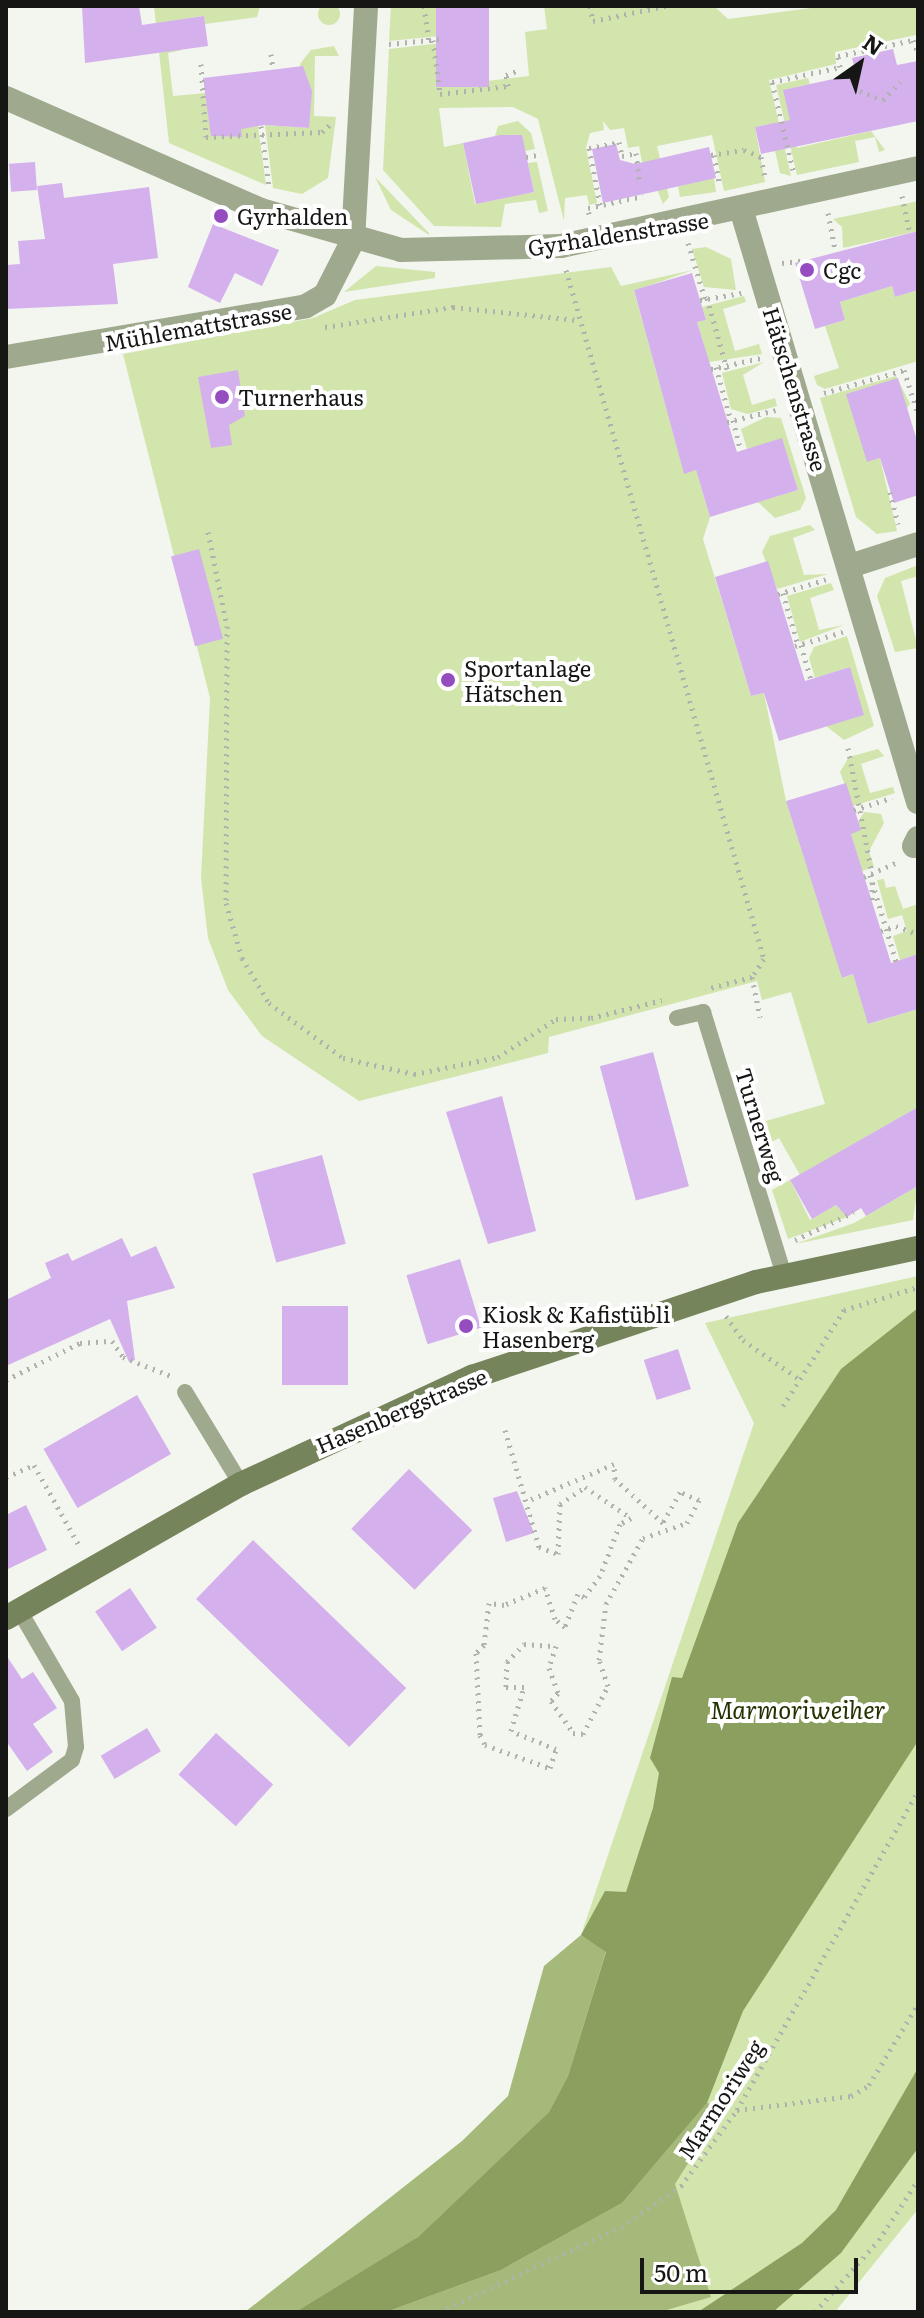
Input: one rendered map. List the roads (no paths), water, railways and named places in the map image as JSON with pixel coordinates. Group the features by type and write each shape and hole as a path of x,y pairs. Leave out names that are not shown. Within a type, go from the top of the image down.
{"street":[{"path":"353,240 366,6"},
{"name":"Gyrhaldenstrasse","path":"6,98 233,199 353,240 447,252 561,246 742,212 907,171"},
{"name":"Hätschenstrasse","path":"742,212 851,568 916,796"},
{"name":"Mühlemattstrasse","path":"6,357 306,306 332,288 353,240"},
{"path":"851,568 918,544"},
{"name":"Hasenbergstrasse","path":"12,1614 241,1484 472,1377 716,1293 918,1248"}],"lane":[{"name":"Turnerweg","path":"677,1018 703,1012 784,1276"},
{"path":"185,1392 241,1484"},
{"path":"6,1809 72,1760 76,1747 72,1701 12,1614"}],"water":[{"name":"Marmoriweiher","path":"918,1308 918,1741 743,2011 707,2103 622,2203 501,2270 386,2312 296,2312 418,2237 549,2112 568,2076 606,1952 581,1935 605,1891 626,1892 653,1808 659,1773 650,1758 672,1677 682,1678 738,1523 841,1369"},
{"path":"918,2068 918,2148 841,2253 773,2312 698,2312 802,2243 836,2210"}],"place":[{"name":"Gyrhalden","path":"221,216"},
{"name":"Cgc","path":"807,270"},
{"name":"Turnerhaus","path":"222,397"},
{"name":"Sportanlage Hätschen","path":"448,680"},
{"name":"Kiosk & Kafistübli Hasenberg","path":"466,1326"}]}
